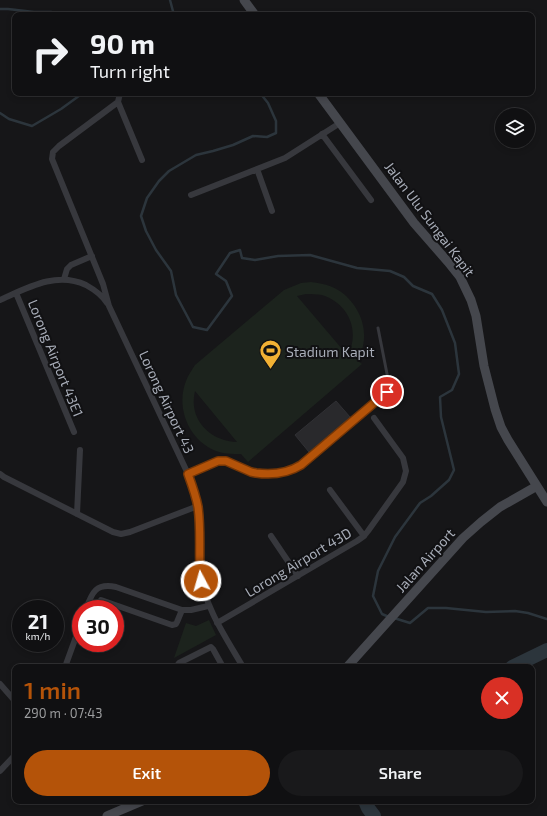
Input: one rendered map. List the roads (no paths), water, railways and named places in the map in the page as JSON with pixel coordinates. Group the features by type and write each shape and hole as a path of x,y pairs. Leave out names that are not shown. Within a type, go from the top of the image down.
{"main road":[{"path":"244,0 253,12"},
{"name":"Jalan Ulu Sungai Kapit","path":"320,96 414,223 460,277 471,300 476,316 484,366 500,427 547,502"},
{"name":"Jalan Airport","path":"350,664 463,538 500,507 537,486"},
{"path":"107,816 135,804"}],"street":[{"path":"119,96 118,102 142,160"},
{"path":"110,306 92,256 53,162 52,155 58,146 118,102"},
{"path":"191,195 289,156 340,123"},
{"path":"322,134 371,200"},
{"path":"257,169 272,211"},
{"path":"64,279 67,269 71,265 92,256"},
{"path":"0,300 39,283 64,279 74,281 91,288 97,292 110,306"},
{"name":"Lorong Airport 43E1","path":"16,293 74,432"},
{"name":"Lorong Airport 43","path":"110,306 188,474 198,506 200,572 203,590 208,606 240,664"},
{"name":"Lorong Airport 43D","path":"218,623 364,536 403,482 406,471 403,458 374,418"},
{"path":"77,514 80,450"},
{"path":"0,474 4,478 113,532 126,534 198,506"},
{"path":"330,490 364,536"},
{"path":"271,536 298,576"},
{"path":"89,600 94,591 98,588 110,586 182,610 191,610 208,606"},
{"path":"124,608 172,625 178,622 182,610"},
{"path":"178,664 211,647 221,664"},
{"path":"66,664 72,648"},
{"path":"0,684 12,698"},
{"path":"0,771 12,758"}],"lane":[{"path":"188,474 218,461 226,461 251,472 260,474 285,472 301,465 387,392 389,384 378,328"}],"waterway":[{"path":"170,0 173,12"},
{"path":"0,9 34,12"},
{"path":"34,12 51,12"},
{"path":"0,113 9,119 32,126 61,109 79,96"},
{"path":"262,96 268,103 276,121 276,133 267,137 253,136 233,145 196,155 169,171 159,181 147,198 141,216 146,231 156,250 171,271 176,295 193,327 207,330 232,296 226,281 216,274 230,253 240,250 242,258 255,260 278,256 310,255 357,268 390,271 404,277 413,286 432,294 442,310 455,343 459,374 452,390 440,397 441,417 454,470 449,480 431,496 420,503 395,537 378,571 373,596 382,614 389,617"},
{"path":"394,618 410,623 428,608 446,608 486,612 515,611 528,613 547,619"},
{"path":"518,664 547,650"},
{"path":"366,804 374,816"}],"place":[{"name":"Stadium Kapit","path":"271,370"}]}
